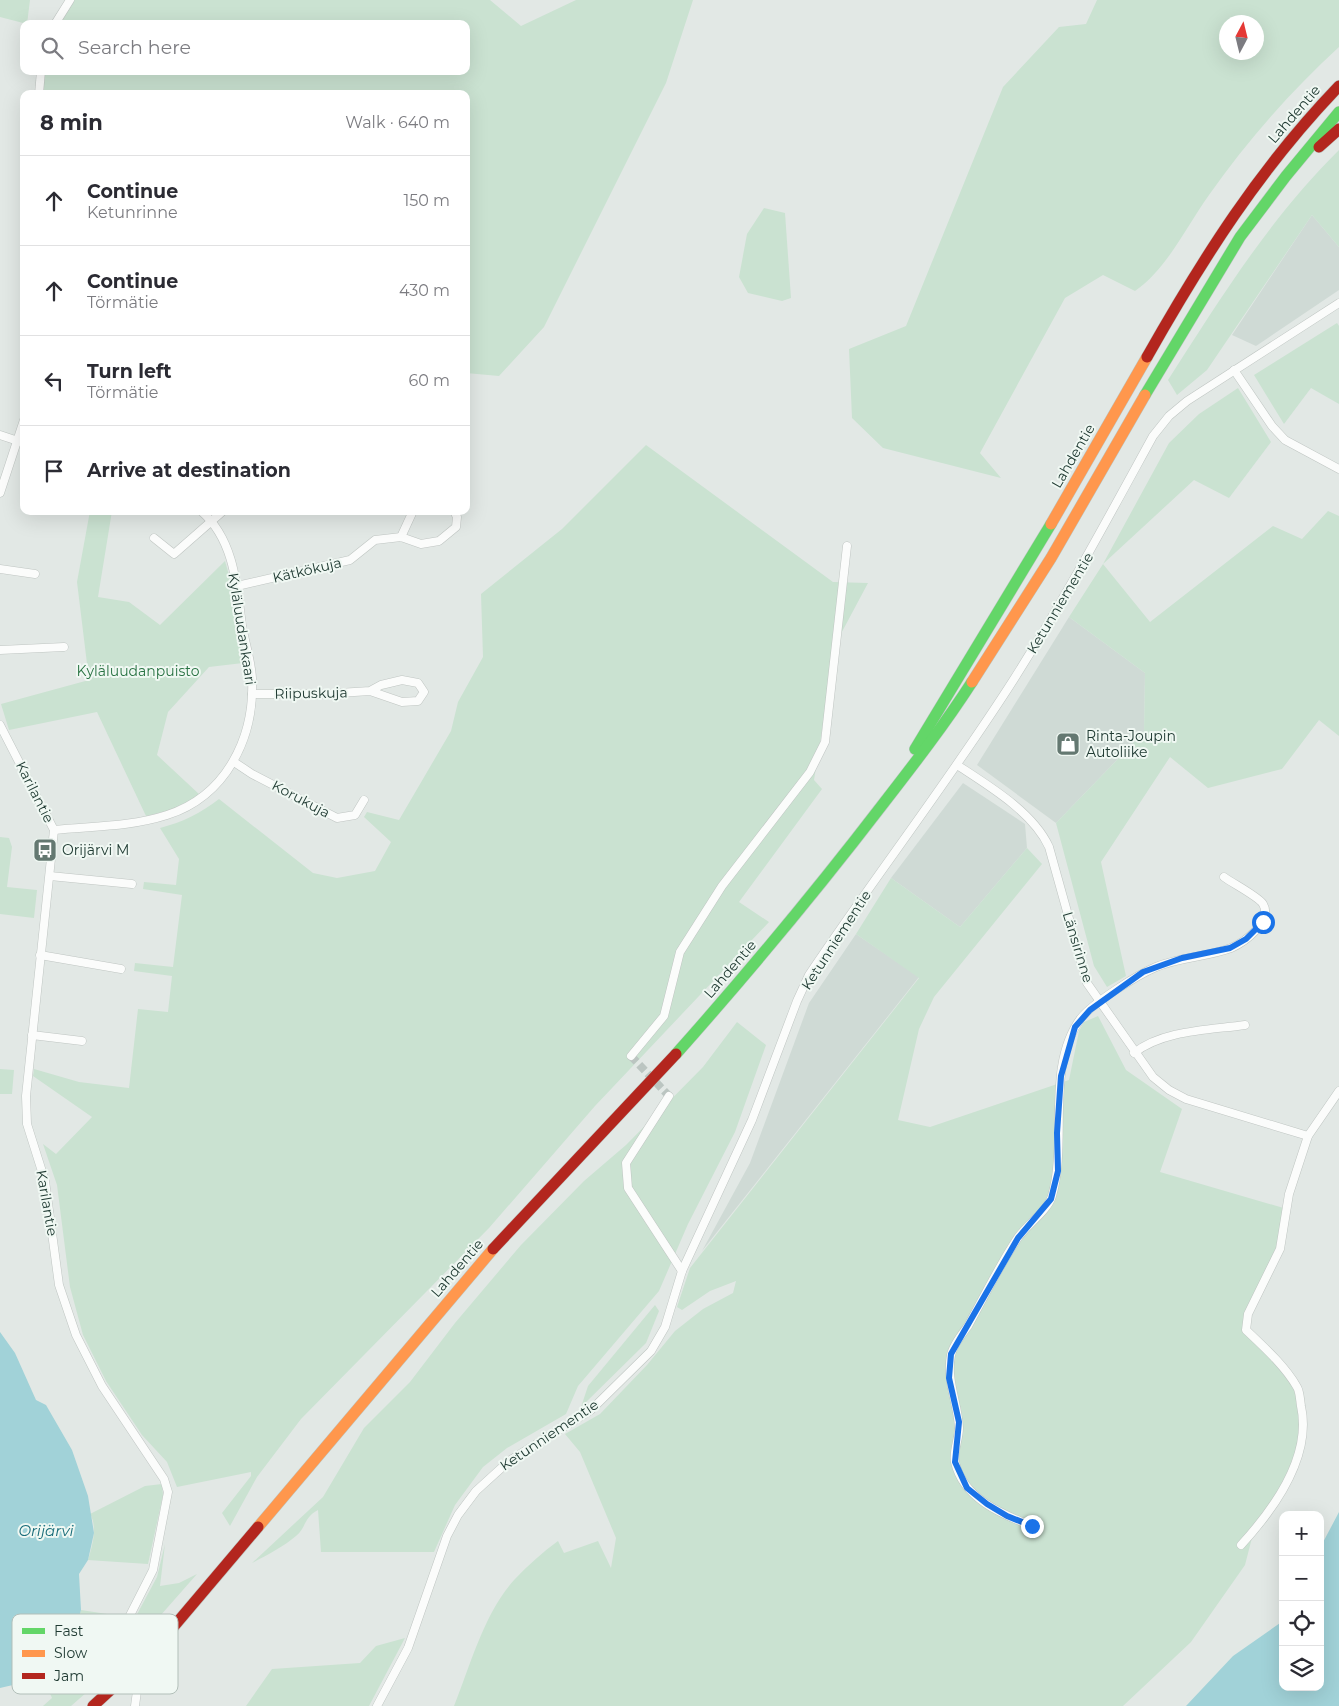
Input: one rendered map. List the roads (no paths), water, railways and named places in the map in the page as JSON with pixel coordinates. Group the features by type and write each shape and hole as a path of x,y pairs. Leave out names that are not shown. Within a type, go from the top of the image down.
{"highway":[{"name":"Lahdentie","path":"847,851 940,710 1085,466 1166,324 1227,226 1272,161 1339,86"},
{"name":"Lahdentie","path":"178,1621 479,1264 656,1078 759,960 847,851 951,715 1051,558 1181,332 1240,237 1286,176 1339,112"},
{"path":"1286,176 1339,129"},
{"name":"Lahdentie","path":"93,1706 106,1694"}],"street":[{"path":"58,20 70,0"},
{"path":"40,90 41,75"},
{"name":"Ketunniementie","path":"377,1706 408,1648 439,1556 458,1515 491,1474 509,1460 591,1410 651,1351 665,1327 682,1271 752,1120 797,1001 810,975 957,765 1064,598 1153,436 1169,416 1187,400 1339,303"},
{"path":"1234,370 1272,426 1284,440 1339,470"},
{"path":"0,435 20,442 0,490"},
{"name":"Kyläluudankaari","path":"54,830 100,827 167,815 189,806 214,787 234,762 244,736 252,694 252,677 237,586 228,551 212,521 205,515"},
{"path":"154,538 174,554 219,515"},
{"path":"401,537 411,515"},
{"name":"Kätkökuja","path":"237,586 350,560 374,540 401,537 421,544 439,541 456,527 456,515"},
{"path":"631,1056 664,1016 680,952 722,886 810,772 824,742 847,546"},
{"path":"0,569 35,574"},
{"path":"0,650 64,647"},
{"name":"Riipuskuja","path":"252,694 323,694 370,691 402,702 418,702 424,692 418,683 402,680 381,685 370,691"},
{"name":"Karilantie","path":"0,725 54,830 26,1096 27,1124 45,1181 59,1285 76,1335 102,1386 133,1435 157,1466 168,1492 153,1570 131,1614"},
{"name":"Korukuja","path":"234,762 252,774 337,818 355,815 364,800"},
{"name":"Länsirinne","path":"957,765 1031,818 1044,835 1050,846 1083,972 1100,1002 1134,1053 1153,1077 1169,1090 1186,1099 1308,1136"},
{"path":"50,876 132,884"},
{"path":"1032,1526 1007,1516 987,1504 967,1488 955,1462 959,1422 949,1378 951,1354 1018,1238 1051,1199 1058,1171 1057,1133 1061,1076 1075,1027 1083,1016 1100,1002 1143,972 1182,958 1230,948 1246,939 1263,922 1266,910 1262,901 1224,877"},
{"path":"40,955 121,969"},
{"path":"1134,1053 1156,1041 1183,1034 1245,1025"},
{"path":"32,1035 82,1042"},
{"path":"1241,1545 1254,1530 1298,1460 1305,1423 1298,1388 1273,1357 1246,1330 1248,1314 1280,1249 1289,1194 1308,1136 1339,1091"},
{"path":"669,1096 626,1163 628,1188 682,1271"}],"water":[{"name":"Orijärvi","path":"0,1332 15,1353 36,1400 46,1405 72,1450 88,1496 94,1533 88,1560 79,1574 80,1614 12,1614 12,1685 0,1688"},
{"path":"1339,1512 1339,1706 1186,1706 1233,1656 1279,1624 1279,1691 1324,1691 1324,1540"}],"tunnel":[{"path":"631,1056 669,1096"}],"place":[{"name":"Rinta-Joupin Autoliike","path":"1068,744"},
{"name":"Orijärvi M","path":"45,850"}],"park label":[{"name":"Kyläluudanpuisto","path":"138,671"}]}
